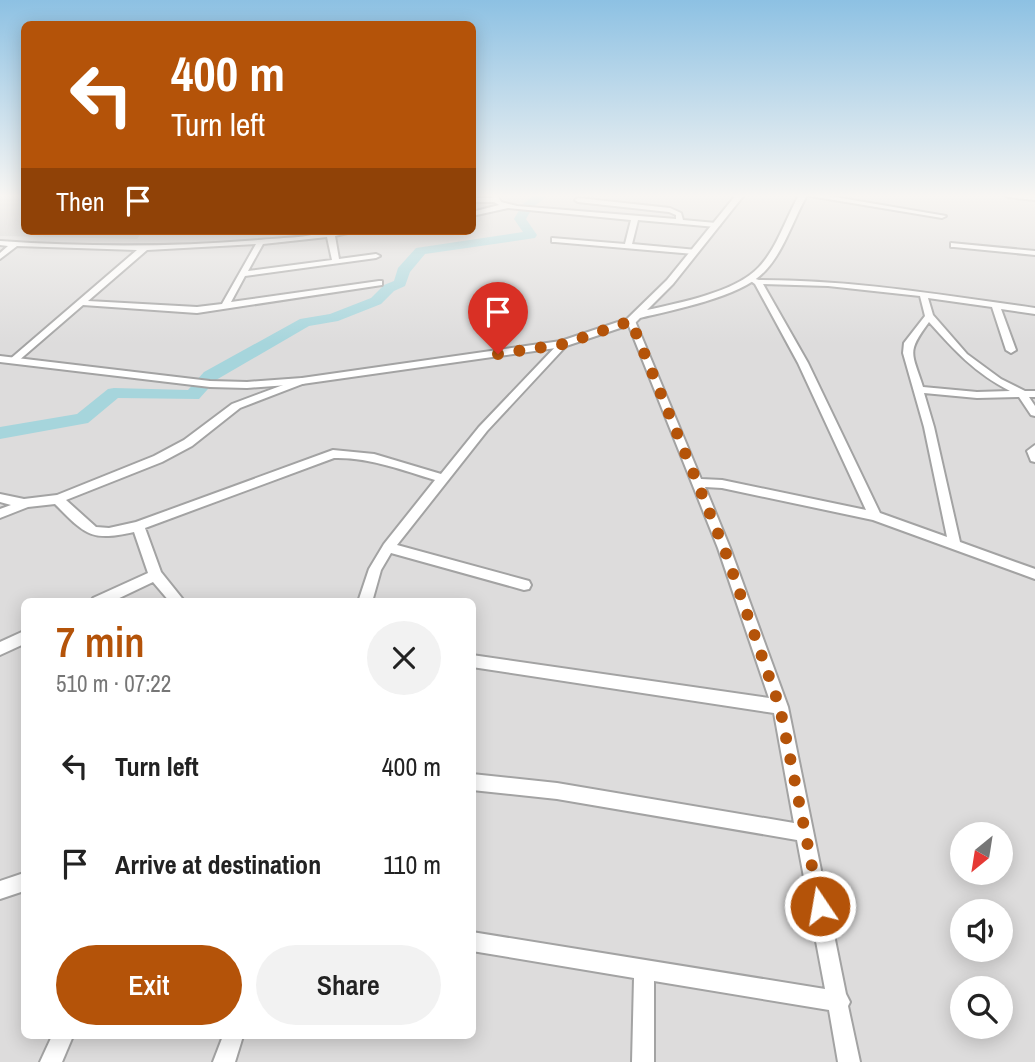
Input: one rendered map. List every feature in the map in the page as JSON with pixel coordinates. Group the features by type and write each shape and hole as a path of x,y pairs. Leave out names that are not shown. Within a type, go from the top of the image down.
{"street":[{"path":"0,257 14,245"},
{"path":"52,245 189,245"},
{"path":"225,306 230,292 262,245"},
{"path":"332,245 336,261"},
{"path":"610,245 694,252"},
{"path":"635,318 700,245"},
{"path":"758,283 778,245"},
{"path":"954,245 1035,253"},
{"path":"14,360 147,246"},
{"path":"243,274 376,256"},
{"path":"83,303 177,310 225,306 379,283"},
{"path":"738,285 758,283"},
{"path":"758,283 803,363 874,516"},
{"path":"0,359 210,384 247,385 302,381 564,344 738,285 758,283 846,285 923,293 1035,311"},
{"path":"923,293 929,316 955,348 975,366 1021,393 1035,413"},
{"path":"996,305 1010,350"},
{"path":"929,316 909,343 908,353 955,546"},
{"path":"635,318 696,483 724,548 780,708 840,1002 849,1062"},
{"path":"366,598 375,569 388,547 483,429 564,344"},
{"path":"0,514 24,503 58,499 158,459 188,443 236,406 302,381"},
{"path":"919,390 977,395 1035,394"},
{"path":"1035,449 1032,451 1035,458"},
{"path":"58,499 83,527 105,534 138,526 332,454 371,459 444,479"},
{"path":"696,483 722,485 874,516 1035,574"},
{"path":"0,498 24,503"},
{"path":"138,526 155,575 175,598"},
{"path":"388,547 524,585"},
{"path":"106,598 155,575"},
{"path":"0,649 21,638"},
{"path":"476,662 780,708"},
{"path":"476,782 556,791 805,833"},
{"path":"0,890 21,883"},
{"path":"476,942 840,1002"},
{"path":"643,968 643,1062"},
{"path":"51,1062 62,1039"},
{"path":"224,1062 232,1039"}],"shaded area":[{"path":"0,245 1035,245 1035,1062 0,1062"}],"waterway":[{"path":"0,433 45,423 82,419 114,393 193,395 210,376 305,322 333,318 376,301 389,288 400,283 403,271 421,251 465,245"}],"route":[{"path":"498,354 564,344 631,321 724,548 780,708 820,906"}]}
